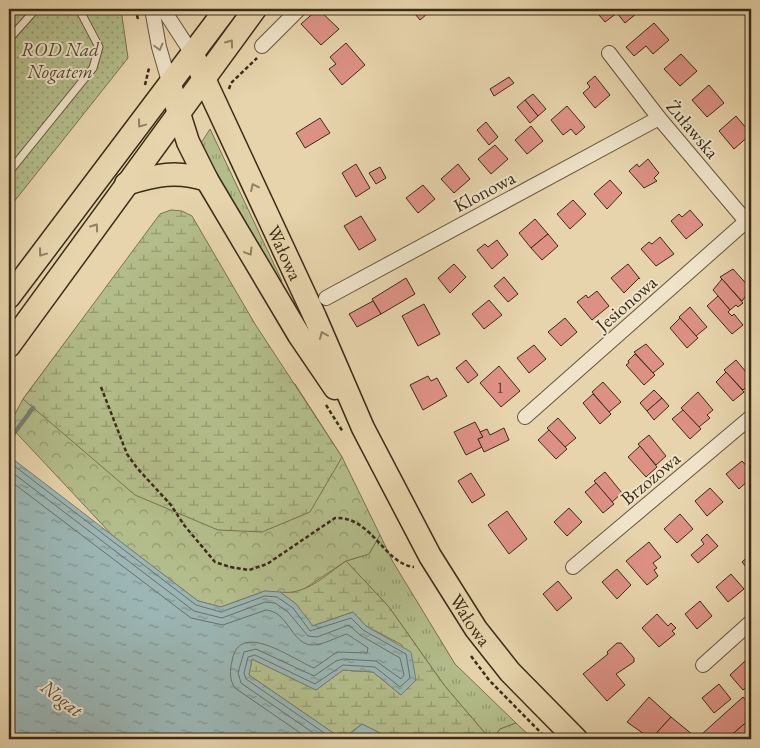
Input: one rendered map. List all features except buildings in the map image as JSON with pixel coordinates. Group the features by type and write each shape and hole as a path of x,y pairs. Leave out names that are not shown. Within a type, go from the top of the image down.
{"main road":[{"path":"9,296 226,9"},
{"path":"9,346 256,9"},
{"name":"Wałowa","path":"193,55 205,77 212,97 315,317 363,428 430,556 476,629 510,672 576,739"},
{"name":"Wałowa","path":"170,85 188,142 206,180 299,336 363,428"},
{"path":"126,184 158,174 170,173 195,176 206,180"}],"street":[{"path":"152,9 157,41 170,85"},
{"path":"163,9 193,55"},
{"path":"262,46 299,9"},
{"name":"Żuławska","path":"609,53 659,118 750,222"},
{"name":"Klonowa","path":"326,298 659,118"},
{"name":"Jesionowa","path":"525,417 750,222"},
{"name":"Brzozowa","path":"573,567 751,417"},
{"path":"703,665 751,622"}],"lane":[{"path":"9,39 36,9"},
{"path":"9,172 93,68 99,47 79,9"}],"path":[{"path":"135,9 140,27"},
{"path":"143,88 148,77 149,62"},
{"path":"101,387 127,454 137,468 171,505 184,525 215,562 230,568 249,570 267,564 335,518 345,518 368,531 403,565 414,567 430,556"}],"green space":[{"name":"ROD Nad Nogatem","path":"9,9 121,9 128,58 9,208"},
{"path":"210,129 282,281 275,285 198,148"},
{"path":"171,210 182,211 192,216 255,324 342,457 310,512 262,532 218,530 135,495 23,399 160,214"},
{"path":"75,329 295,384 342,457 380,535 369,554 346,561 304,589 293,594 265,591 221,607 198,601 113,536 9,425 23,399"},
{"path":"380,535 393,562 455,664 516,723 500,729 493,739 490,739 444,685 389,607 346,561 369,554"},
{"path":"346,561 389,607 444,685 490,739 392,739 362,724 342,739 249,675 252,659 316,690 343,670 373,672 401,695 402,645 366,626 353,612 312,626 296,604 280,592 298,591 307,588"},
{"path":"516,723 533,739 493,739 500,729"}],"water":[{"name":"Nogat","path":"9,456 198,601 221,607 265,591 280,592 296,604 313,626 353,612 366,626 411,652 416,680 401,695 373,672 343,670 316,690 252,659 249,675 342,739 9,739"},
{"path":"362,724 392,739 344,739"}],"waterway":[{"path":"9,440 33,408"}]}
